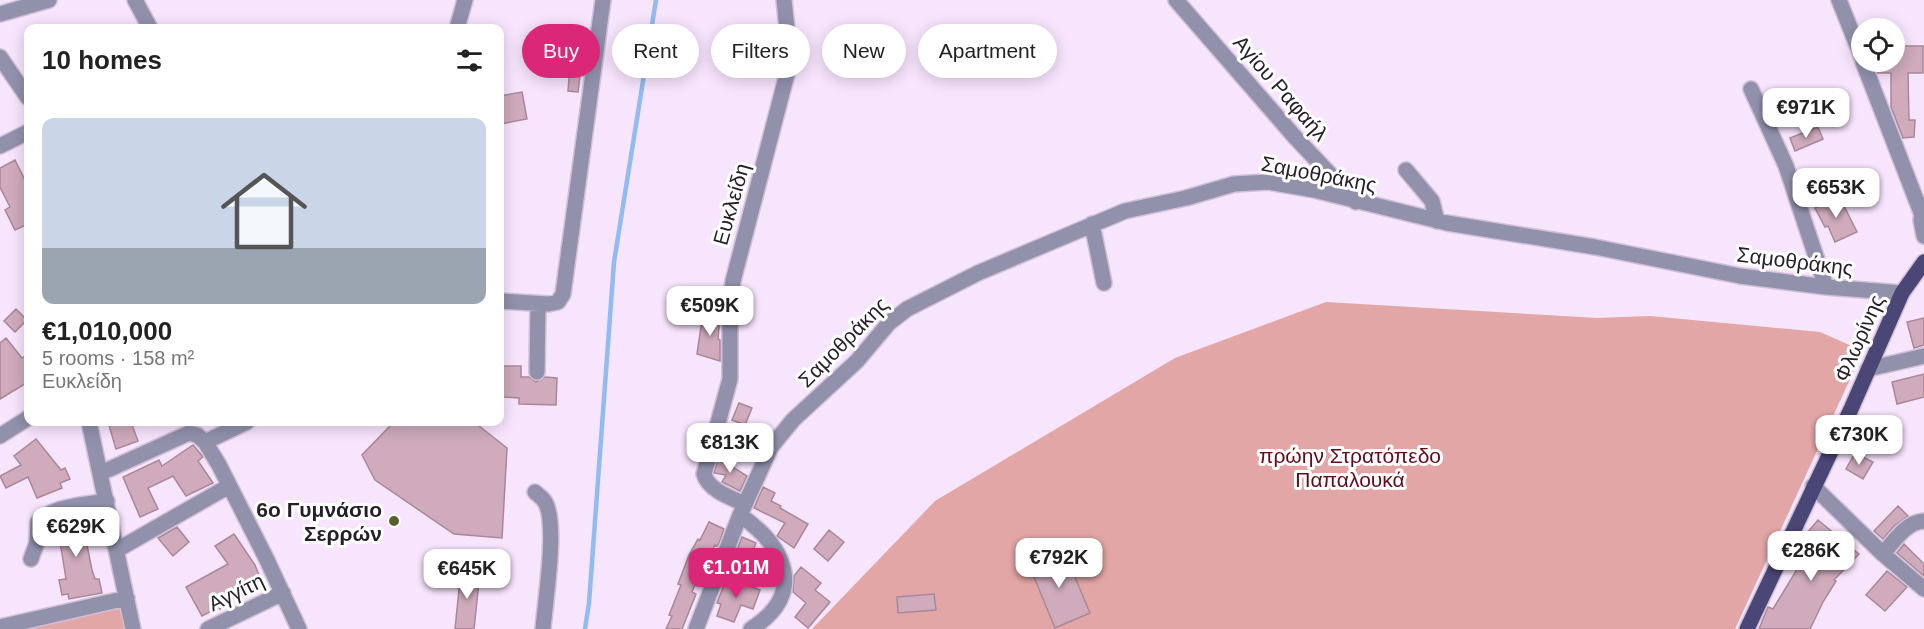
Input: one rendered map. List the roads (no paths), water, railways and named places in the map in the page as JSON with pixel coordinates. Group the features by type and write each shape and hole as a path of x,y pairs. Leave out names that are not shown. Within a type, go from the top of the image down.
{"main road":[{"name":"Φλωρίνης","path":"1747,629 1902,293 1924,262"}],"street":[{"path":"0,14 49,0"},
{"path":"135,0 148,24"},
{"path":"458,24 465,0"},
{"path":"504,301 556,303 563,294 603,0"},
{"name":"Ευκλείδη","path":"743,509 715,489 706,480 704,474 730,379 730,303 733,281 787,74 789,56 784,0"},
{"name":"Αγίου Ραφαήλ","path":"1176,0 1294,136 1356,202"},
{"path":"1839,0 1851,31"},
{"path":"0,57 24,92"},
{"path":"1867,72 1922,215"},
{"path":"1751,89 1786,166 1826,287"},
{"path":"0,146 24,134"},
{"path":"1314,190 1326,169"},
{"path":"1406,170 1432,201 1437,221"},
{"name":"Σαμοθράκης","path":"743,509 763,460 775,440 793,420 852,367 889,323 901,313 978,273 1125,211 1245,182 1268,182 1314,190 1437,221 1595,247 1749,278 1902,293"},
{"path":"1924,193 1922,215 1924,236"},
{"path":"1092,224 1104,283"},
{"path":"537,372 538,304"},
{"path":"1868,369 1924,356"},
{"path":"0,435 24,420"},
{"path":"90,426 133,629"},
{"path":"205,442 239,426"},
{"path":"101,473 189,433 197,435 205,442 229,486 299,629"},
{"path":"117,550 229,486"},
{"path":"1813,486 1883,554 1924,589"},
{"path":"535,492 544,500 550,525 550,560 543,629"},
{"path":"31,559 37,542 38,522 46,514 107,501"},
{"path":"696,629 743,509 770,540 782,559 784,569 784,582 778,604 767,618 751,629"},
{"path":"1883,554 1910,526 1924,521"},
{"name":"Αγγίτη","path":"208,629 283,593"},
{"path":"0,627 127,598"}],"waterway":[{"path":"585,629 589,603 614,262 656,0"}],"place":[{"name":"6ο Γυμνάσιο Σερρών","path":"394,521"}],"park label":[{"name":"πρώην Στρατόπεδο Παπαλουκά","path":"1350,467"}]}
